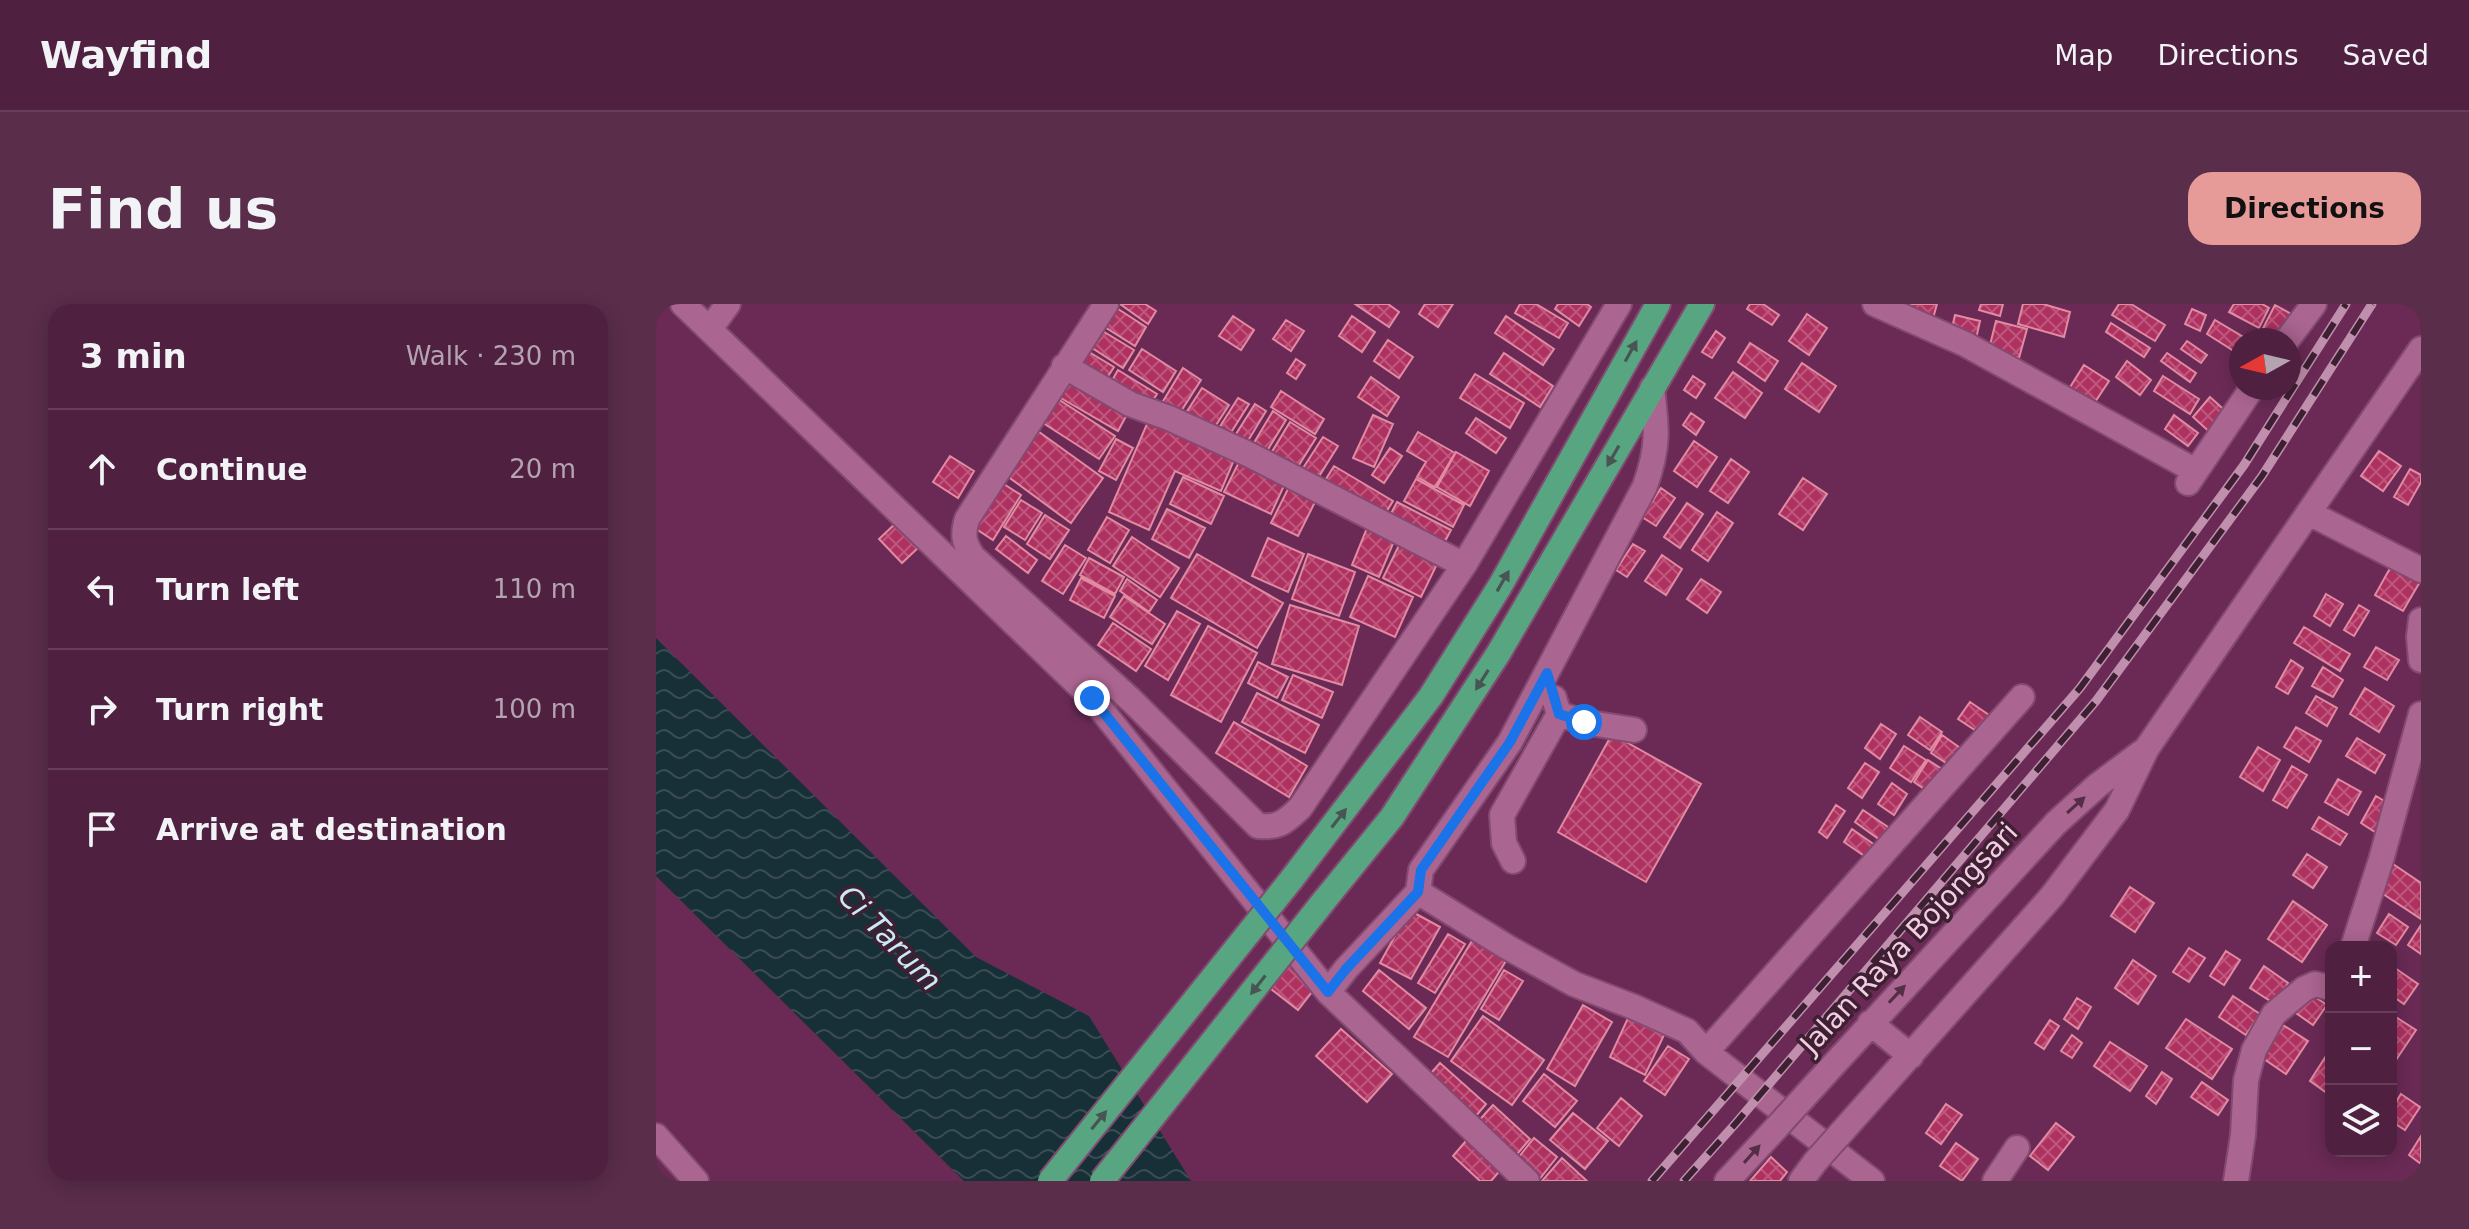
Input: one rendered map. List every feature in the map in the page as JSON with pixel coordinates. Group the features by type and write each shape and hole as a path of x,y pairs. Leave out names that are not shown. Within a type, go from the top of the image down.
{"highway":[{"path":"1050,1181 1291,880 1377,769 1446,672 1500,586 1658,304"},
{"path":"1102,1181 1392,817 1498,654 1702,304"}],"street":[{"path":"683,304 1092,698 1328,992 1527,1181"},
{"path":"710,329 728,304"},
{"path":"1106,304 967,519 963,531 964,543 973,557 1131,700 1258,826 1274,827 1300,808 1464,565 1619,304"},
{"path":"1875,304 1965,344 2179,460 2190,478 2244,400"},
{"path":"2296,328 2314,304"},
{"name":"Jalan Raya Bojongsari","path":"1808,1171 2052,896 2104,828 2117,810 2147,748 2421,349"},
{"path":"1064,366 1130,404 1246,453 1464,565"},
{"path":"1328,992 1418,892 1421,870 1510,742 1645,486 1657,446 1652,388"},
{"path":"2309,513 2421,570"},
{"path":"2421,620 2421,660"},
{"path":"1513,861 1504,843 1502,815 1559,714 1547,673"},
{"path":"1706,1052 2022,697"},
{"path":"1559,714 1584,722 1634,730"},
{"path":"2355,941 2421,714"},
{"name":"Jalan Raya Bojongsari","path":"1727,1181 2056,823 2098,785 2147,748"},
{"path":"1418,892 1574,984 1687,1031 1706,1052 1872,1181"},
{"path":"2236,1181 2243,1135 2246,1080 2254,1050 2274,1014 2294,996 2315,984 2325,986"},
{"path":"1870,1023 1911,1056"},
{"path":"656,1136 696,1181"},
{"path":"1995,1181 2017,1148"}],"water":[{"name":"Ci Tarum","path":"656,638 976,957 1089,1016 1191,1181 964,1181 656,876"}],"building":[{"path":"1120,304 1145,304 1156,311 1148,324"},
{"path":"1355,304 1388,304 1399,312 1389,327"},
{"path":"1425,304 1453,304 1438,327 1419,314"},
{"path":"1520,304 1536,304 1568,323 1559,338 1515,313"},
{"path":"1558,304 1587,304 1591,307 1579,326 1555,309"},
{"path":"1750,304 1763,304 1779,315 1772,325 1747,309"},
{"path":"1905,304 1937,304 1932,322 1903,314"},
{"path":"1981,304 2003,304 2000,316 1979,310"},
{"path":"2023,304 2043,304 2070,312 2064,337 2018,324"},
{"path":"2119,304 2131,304 2165,325 2155,341 2112,315"},
{"path":"2234,304 2262,304 2269,308 2259,328 2229,312"},
{"path":"2275,305 2293,315 2286,328 2263,328"},
{"path":"1115,307 1146,327 1135,346 1103,326"},
{"path":"2192,309 2206,315 2200,331 2185,324"},
{"path":"1807,314 1827,328 1809,355 1789,341"},
{"path":"1955,315 1980,321 1976,339 1951,332"},
{"path":"1233,316 1254,330 1241,350 1219,336"},
{"path":"1352,316 1375,332 1362,352 1339,336"},
{"path":"1506,316 1554,349 1543,365 1495,333"},
{"path":"1286,320 1304,331 1291,351 1273,339"},
{"path":"2215,320 2229,328 2229,348 2207,334"},
{"path":"1996,321 2027,329 2019,358 1989,349"},
{"path":"2111,323 2150,348 2144,357 2106,332"},
{"path":"1096,327 1134,350 1123,368 1086,344"},
{"path":"1716,331 1725,338 1712,358 1702,352"},
{"path":"1388,340 1413,357 1399,378 1374,361"},
{"path":"2187,341 2207,355 2201,363 2181,349"},
{"path":"1750,343 1778,361 1765,381 1738,362"},
{"path":"1084,349 1114,367 1103,384 1074,366"},
{"path":"1142,349 1176,371 1163,392 1129,370"},
{"path":"1504,353 1553,386 1540,407 1490,374"},
{"path":"2167,353 2196,373 2190,382 2161,361"},
{"path":"1296,359 1305,365 1296,379 1287,373"},
{"path":"2127,361 2151,380 2140,395 2116,377"},
{"path":"1802,363 1836,386 1819,412 1785,389"},
{"path":"2084,365 2109,381 2091,408 2067,392"},
{"path":"1183,368 1201,380 1176,419 1159,408"},
{"path":"1118,370 1157,394 1148,408 1110,384"},
{"path":"1733,372 1762,393 1745,418 1715,398"},
{"path":"1475,374 1524,403 1510,428 1460,398"},
{"path":"1071,376 1130,409 1118,431 1059,397"},
{"path":"1693,376 1705,384 1696,398 1684,390"},
{"path":"2163,376 2199,399 2190,414 2154,391"},
{"path":"1371,377 1399,397 1387,416 1358,397"},
{"path":"1202,388 1229,405 1211,433 1184,416"},
{"path":"1281,391 1324,419 1315,434 1271,407"},
{"path":"2210,397 2230,415 2213,435 2193,417"},
{"path":"1238,398 1249,404 1225,442 1214,436"},
{"path":"1058,399 1115,436 1099,459 1043,423"},
{"path":"1255,404 1266,411 1243,449 1231,442"},
{"path":"1273,411 1286,420 1262,459 1249,451"},
{"path":"1691,413 1704,422 1696,435 1683,425"},
{"path":"1373,415 1393,424 1374,467 1353,458"},
{"path":"2174,415 2198,433 2188,446 2165,429"},
{"path":"1150,417 1236,455 1221,491 1175,471 1149,530 1109,512"},
{"path":"1476,418 1506,438 1496,453 1466,433"},
{"path":"1290,422 1316,438 1292,476 1267,460"},
{"path":"1035,429 1103,478 1071,523 1003,473"},
{"path":"1418,432 1455,453 1435,487 1417,477 1426,462 1407,451"},
{"path":"1323,437 1338,446 1313,486 1298,476"},
{"path":"1116,439 1133,448 1116,480 1099,471"},
{"path":"1694,441 1717,457 1697,487 1674,471"},
{"path":"1390,448 1402,456 1384,483 1372,475"},
{"path":"2379,451 2401,466 2383,491 2361,476"},
{"path":"1456,452 1489,471 1470,506 1437,487"},
{"path":"950,456 974,471 958,498 933,482"},
{"path":"1241,458 1287,479 1271,514 1224,492"},
{"path":"1731,459 1749,472 1728,503 1710,491"},
{"path":"1334,466 1393,501 1380,522 1321,487"},
{"path":"2410,469 2421,475 2421,482 2408,505 2394,497"},
{"path":"1183,477 1224,496 1211,524 1170,504"},
{"path":"1803,478 1827,494 1803,530 1779,514"},
{"path":"996,479 1021,495 993,540 967,523"},
{"path":"1416,479 1464,505 1453,527 1404,501"},
{"path":"1291,483 1318,496 1298,536 1271,523"},
{"path":"1661,488 1675,498 1656,526 1642,517"},
{"path":"1021,500 1042,513 1025,540 1004,527"},
{"path":"1397,502 1451,530 1440,551 1386,523"},
{"path":"1687,503 1703,514 1680,548 1664,537"},
{"path":"1167,509 1205,528 1189,558 1152,539"},
{"path":"1717,512 1733,523 1708,561 1692,550"},
{"path":"1045,515 1069,530 1050,559 1027,544"},
{"path":"1107,517 1129,530 1110,563 1088,550"},
{"path":"897,522 920,546 902,563 879,539"},
{"path":"1369,523 1397,534 1379,577 1352,565"},
{"path":"1006,536 1037,560 1028,573 996,549"},
{"path":"1132,537 1179,568 1160,597 1113,566"},
{"path":"1268,538 1304,554 1288,592 1252,576"},
{"path":"1402,539 1440,558 1421,597 1383,578"},
{"path":"1633,544 1645,551 1627,577 1616,570"},
{"path":"1065,545 1086,558 1063,594 1042,581"},
{"path":"1197,554 1283,603 1257,648 1171,598"},
{"path":"1308,554 1355,572 1339,616 1292,599"},
{"path":"1662,555 1682,569 1666,595 1645,581"},
{"path":"1089,558 1124,577 1115,594 1080,575"},
{"path":"2393,563 2421,580 2403,611 2375,595"},
{"path":"1368,576 1413,597 1395,637 1350,617"},
{"path":"1081,578 1115,596 1104,618 1070,600"},
{"path":"1127,579 1157,600 1149,612 1120,591"},
{"path":"1701,579 1721,592 1707,613 1687,599"},
{"path":"2326,594 2343,604 2330,626 2314,616"},
{"path":"1124,596 1165,624 1152,644 1110,617"},
{"path":"1290,605 1359,626 1342,685 1272,664"},
{"path":"2359,605 2369,611 2354,636 2344,630"},
{"path":"1177,611 1200,624 1168,680 1145,666"},
{"path":"1113,623 1151,649 1136,671 1098,645"},
{"path":"1208,626 1257,653 1221,722 1171,695"},
{"path":"2304,627 2350,654 2340,671 2294,643"},
{"path":"2376,647 2399,660 2387,680 2364,667"},
{"path":"2291,660 2303,668 2288,694 2276,687"},
{"path":"1258,662 1288,677 1277,698 1248,683"},
{"path":"2323,667 2343,680 2333,697 2312,686"},
{"path":"1293,675 1333,692 1322,718 1282,700"},
{"path":"2365,688 2394,706 2379,732 2350,714"},
{"path":"1257,693 1319,725 1305,753 1242,722"},
{"path":"2316,696 2337,708 2327,726 2306,713"},
{"path":"1970,702 1992,717 1981,734 1958,719"},
{"path":"1920,717 1942,732 1930,750 1908,735"},
{"path":"1234,722 1307,766 1289,797 1216,753"},
{"path":"1881,724 1896,734 1880,759 1865,748"},
{"path":"2296,727 2321,741 2309,762 2284,747"},
{"path":"1612,734 1701,784 1646,882 1558,832"},
{"path":"1942,735 1963,750 1952,767 1931,753"},
{"path":"2357,738 2385,755 2375,773 2346,756"},
{"path":"1904,746 1926,760 1911,782 1890,768"},
{"path":"2258,747 2280,760 2263,791 2240,777"},
{"path":"1928,760 1945,771 1930,793 1914,782"},
{"path":"1865,763 1879,772 1862,798 1848,788"},
{"path":"2292,766 2307,775 2287,808 2273,800"},
{"path":"2338,779 2361,792 2348,815 2325,802"},
{"path":"1892,783 1907,794 1894,815 1878,804"},
{"path":"2376,796 2391,805 2375,832 2361,823"},
{"path":"1836,805 1845,811 1827,838 1819,832"},
{"path":"1863,810 1888,827 1880,840 1855,822"},
{"path":"2319,817 2347,834 2340,845 2312,829"},
{"path":"1852,829 1879,848 1870,860 1844,842"},
{"path":"2307,854 2327,867 2313,888 2293,875"},
{"path":"2393,864 2421,883 2421,919 2377,890"},
{"path":"2130,887 2154,903 2135,932 2111,916"},
{"path":"2293,901 2327,925 2302,962 2268,939"},
{"path":"1409,910 1440,927 1411,979 1380,963"},
{"path":"2389,914 2408,927 2397,944 2377,933"},
{"path":"2421,925 2421,954 2408,945"},
{"path":"1448,934 1465,944 1435,993 1418,983"},
{"path":"1473,939 1507,959 1448,1057 1414,1037"},
{"path":"2189,948 2205,958 2189,982 2173,972"},
{"path":"2226,951 2240,960 2224,985 2210,976"},
{"path":"2133,960 2156,976 2138,1004 2115,988"},
{"path":"1291,962 1319,983 1298,1010 1271,989"},
{"path":"2264,966 2288,983 2275,1004 2250,988"},
{"path":"2397,969 2418,984 2404,1004 2397,999"},
{"path":"1379,970 1426,1008 1409,1029 1363,991"},
{"path":"1504,970 1523,981 1499,1020 1481,1009"},
{"path":"2306,991 2325,1004 2313,1025 2293,1011"},
{"path":"2233,996 2260,1014 2246,1035 2219,1017"},
{"path":"2077,998 2091,1007 2078,1029 2064,1019"},
{"path":"1583,1005 1612,1022 1575,1086 1547,1069"},
{"path":"1483,1016 1544,1060 1512,1105 1451,1061"},
{"path":"1628,1018 1664,1035 1645,1075 1610,1057"},
{"path":"2397,1018 2416,1030 2397,1058"},
{"path":"2186,1019 2232,1049 2212,1079 2166,1048"},
{"path":"2050,1020 2059,1026 2044,1049 2035,1043"},
{"path":"2283,1025 2308,1041 2286,1074 2261,1057"},
{"path":"1341,1029 1392,1074 1367,1102 1316,1056"},
{"path":"2072,1035 2082,1043 2072,1058 2061,1051"},
{"path":"2110,1042 2147,1066 2130,1091 2094,1066"},
{"path":"1668,1046 1689,1059 1665,1095 1644,1081"},
{"path":"2325,1058 2325,1092 2310,1081"},
{"path":"1440,1063 1486,1104 1470,1123 1424,1081"},
{"path":"2162,1072 2172,1079 2156,1104 2146,1096"},
{"path":"1544,1074 1577,1101 1555,1127 1523,1101"},
{"path":"2202,1082 2228,1100 2218,1115 2191,1097"},
{"path":"2401,1094 2420,1107 2405,1130 2397,1125 2397,1100"},
{"path":"1621,1098 1642,1116 1619,1146 1597,1128"},
{"path":"1946,1104 1962,1115 1941,1144 1926,1133"},
{"path":"1493,1105 1530,1139 1511,1161 1474,1126"},
{"path":"1573,1113 1608,1141 1585,1169 1550,1140"},
{"path":"2056,1123 2074,1137 2048,1170 2030,1156"},
{"path":"1471,1135 1504,1166 1491,1181 1480,1181 1453,1156"},
{"path":"2421,1136 2421,1164 2409,1155"},
{"path":"1534,1138 1557,1157 1538,1181 1514,1163"},
{"path":"1956,1143 1978,1159 1962,1181 1940,1166"},
{"path":"1771,1157 1787,1172 1780,1181 1750,1181"},
{"path":"1562,1158 1587,1181 1542,1181"}],"railway":[{"path":"1652,1181 2080,688 2244,465 2346,304"},
{"path":"1684,1181 2096,701 2262,476 2372,304"}],"route":[{"path":"1092,698 1328,992 1418,892 1421,870 1510,742 1547,673 1559,714 1584,722"}]}
